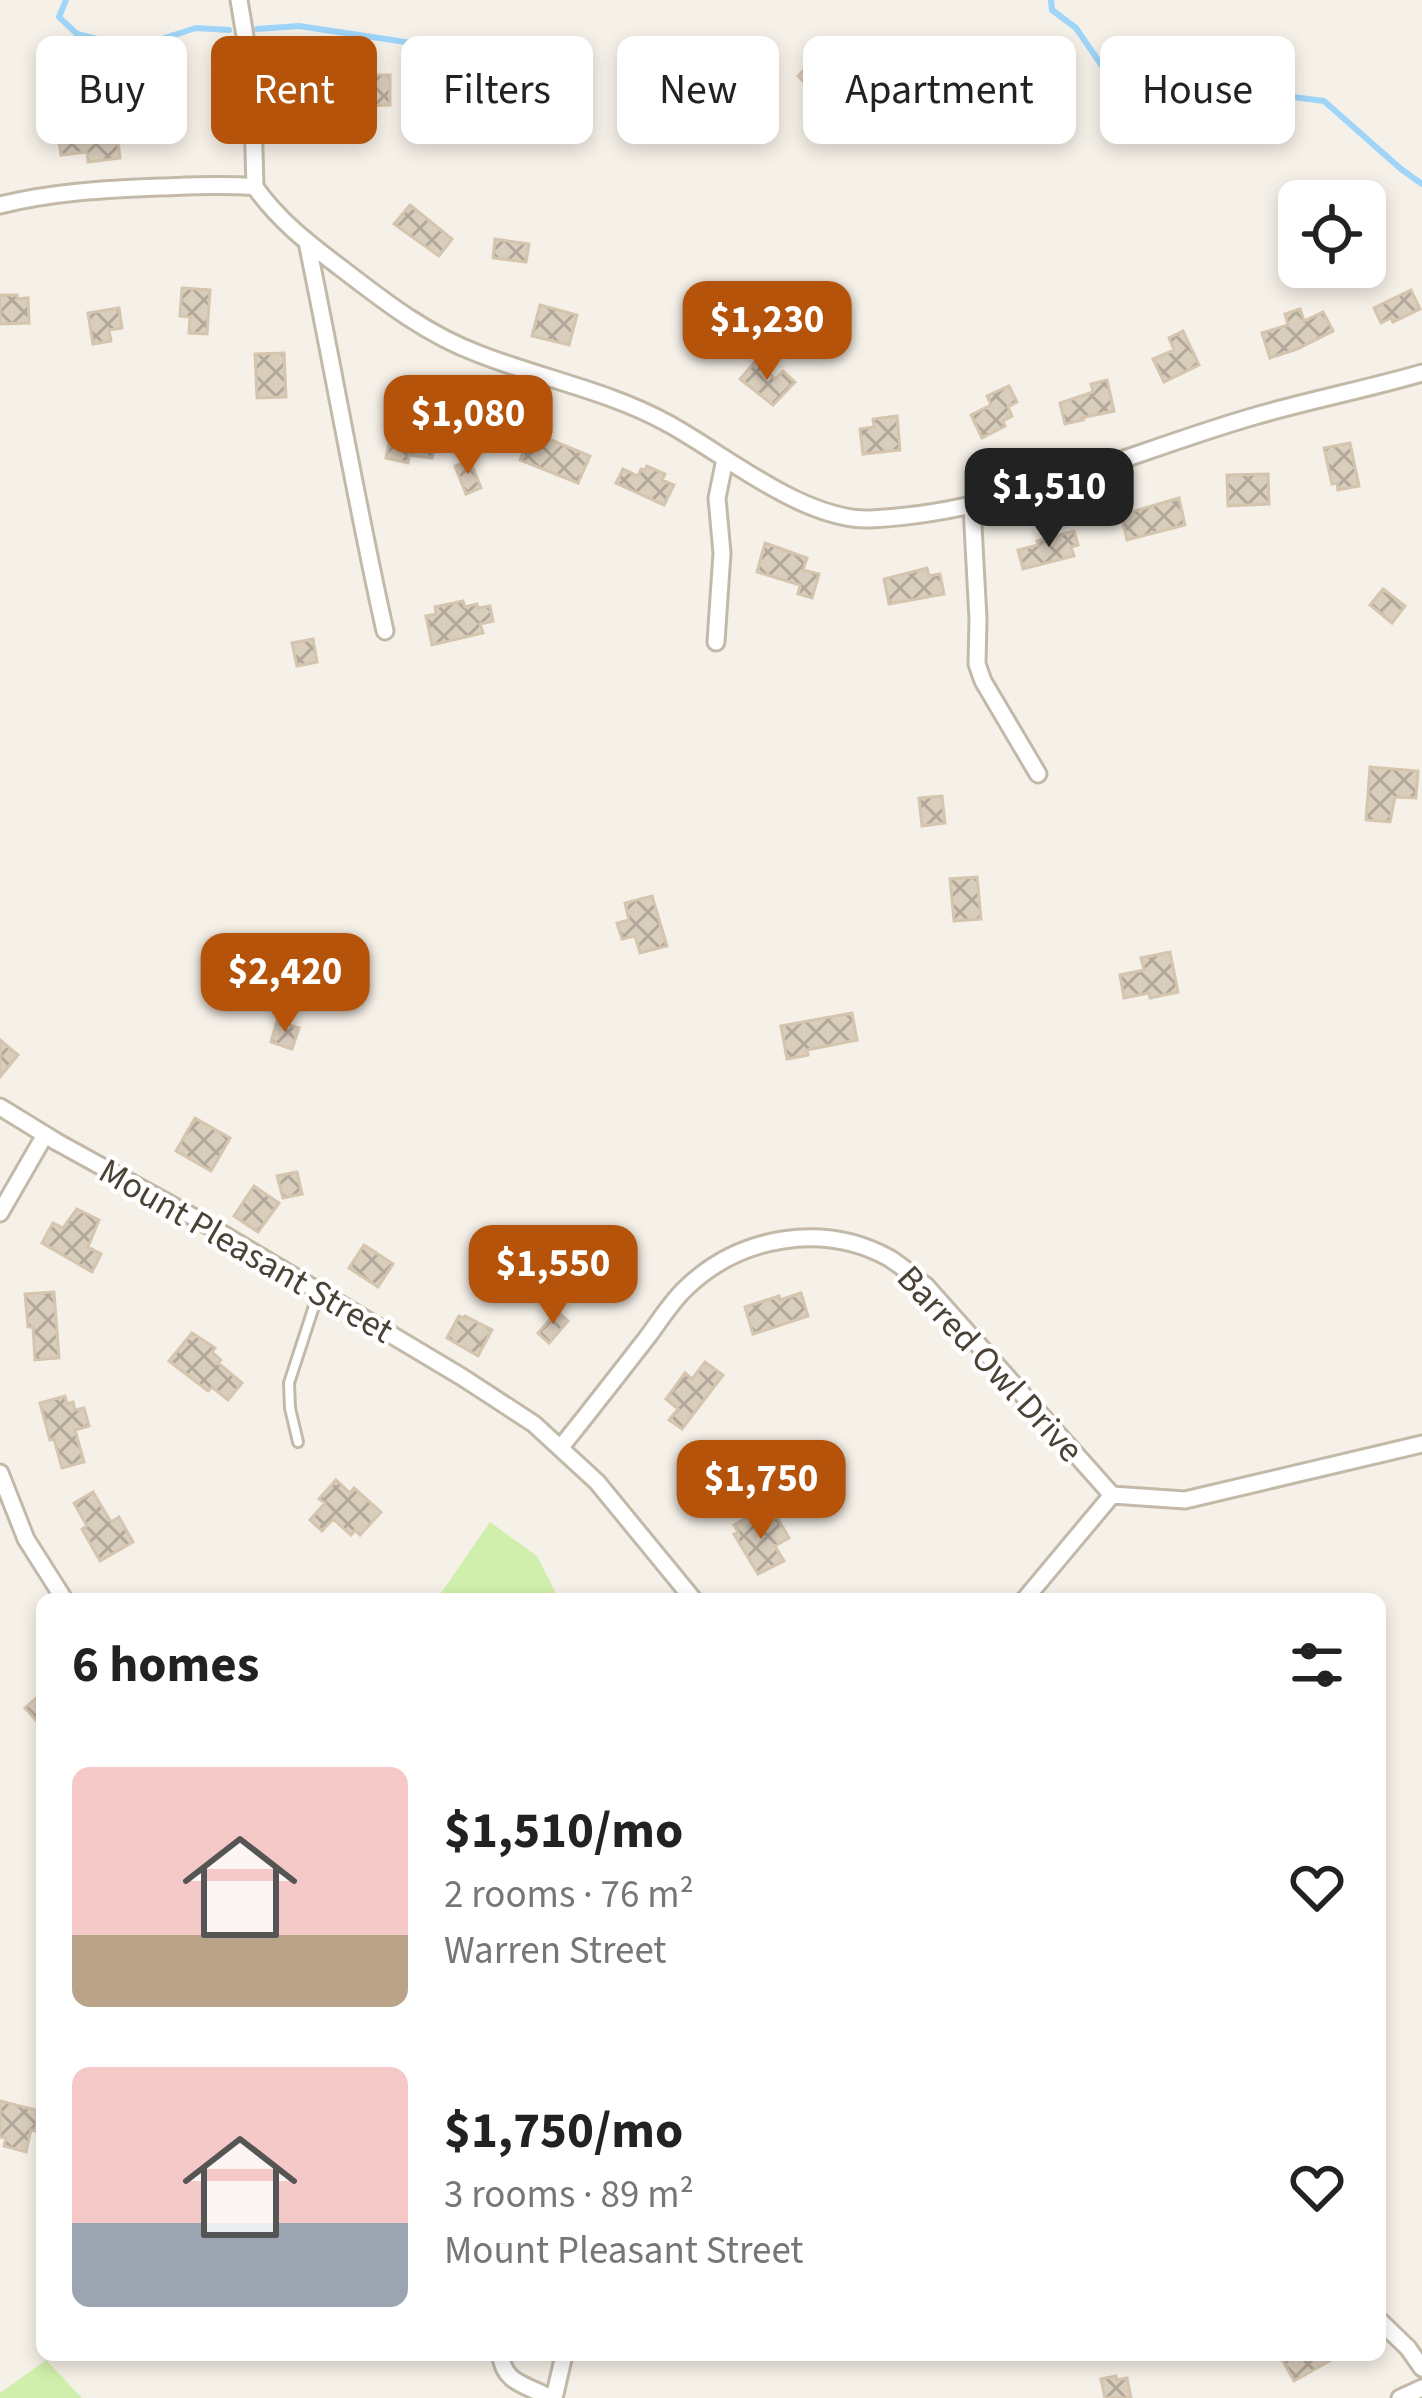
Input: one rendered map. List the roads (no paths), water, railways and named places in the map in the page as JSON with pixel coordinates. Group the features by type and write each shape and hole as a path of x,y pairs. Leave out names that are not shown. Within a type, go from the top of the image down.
{"street":[{"path":"239,0 252,78 255,187 307,242 412,323 476,353 663,420 791,496 833,514 864,519 972,507 1254,416 1422,374"},
{"path":"0,205 98,189 255,187"},
{"path":"307,242 385,631"},
{"path":"716,642 722,553 717,498 725,459"},
{"path":"972,507 977,664 982,682 1038,774"},
{"name":"Mount Pleasant Street","path":"0,1107 170,1202 499,1400 561,1447 625,1514 688,1593"},
{"path":"0,1213 45,1135"},
{"name":"Barred Owl Drive","path":"561,1447 685,1288 742,1251 808,1236 847,1241 889,1258 926,1286 1112,1496 1185,1500 1422,1444"},
{"path":"0,1473 26,1539 60,1593"},
{"path":"1029,1593 1112,1496"},
{"path":"1386,2327 1422,2368"},
{"path":"500,2361 508,2377 552,2398 563,2361"},
{"path":"1400,2398 1422,2388"}],"lane":[{"path":"298,1442 290,1383 319,1292"}],"waterway":[{"path":"66,0 59,17 77,34 133,48 196,28 229,30"},
{"path":"1051,0 1052,10 1076,28 1102,66 1202,68 1240,90 1324,101 1422,184"},
{"path":"257,29 299,26 401,41"}]}
